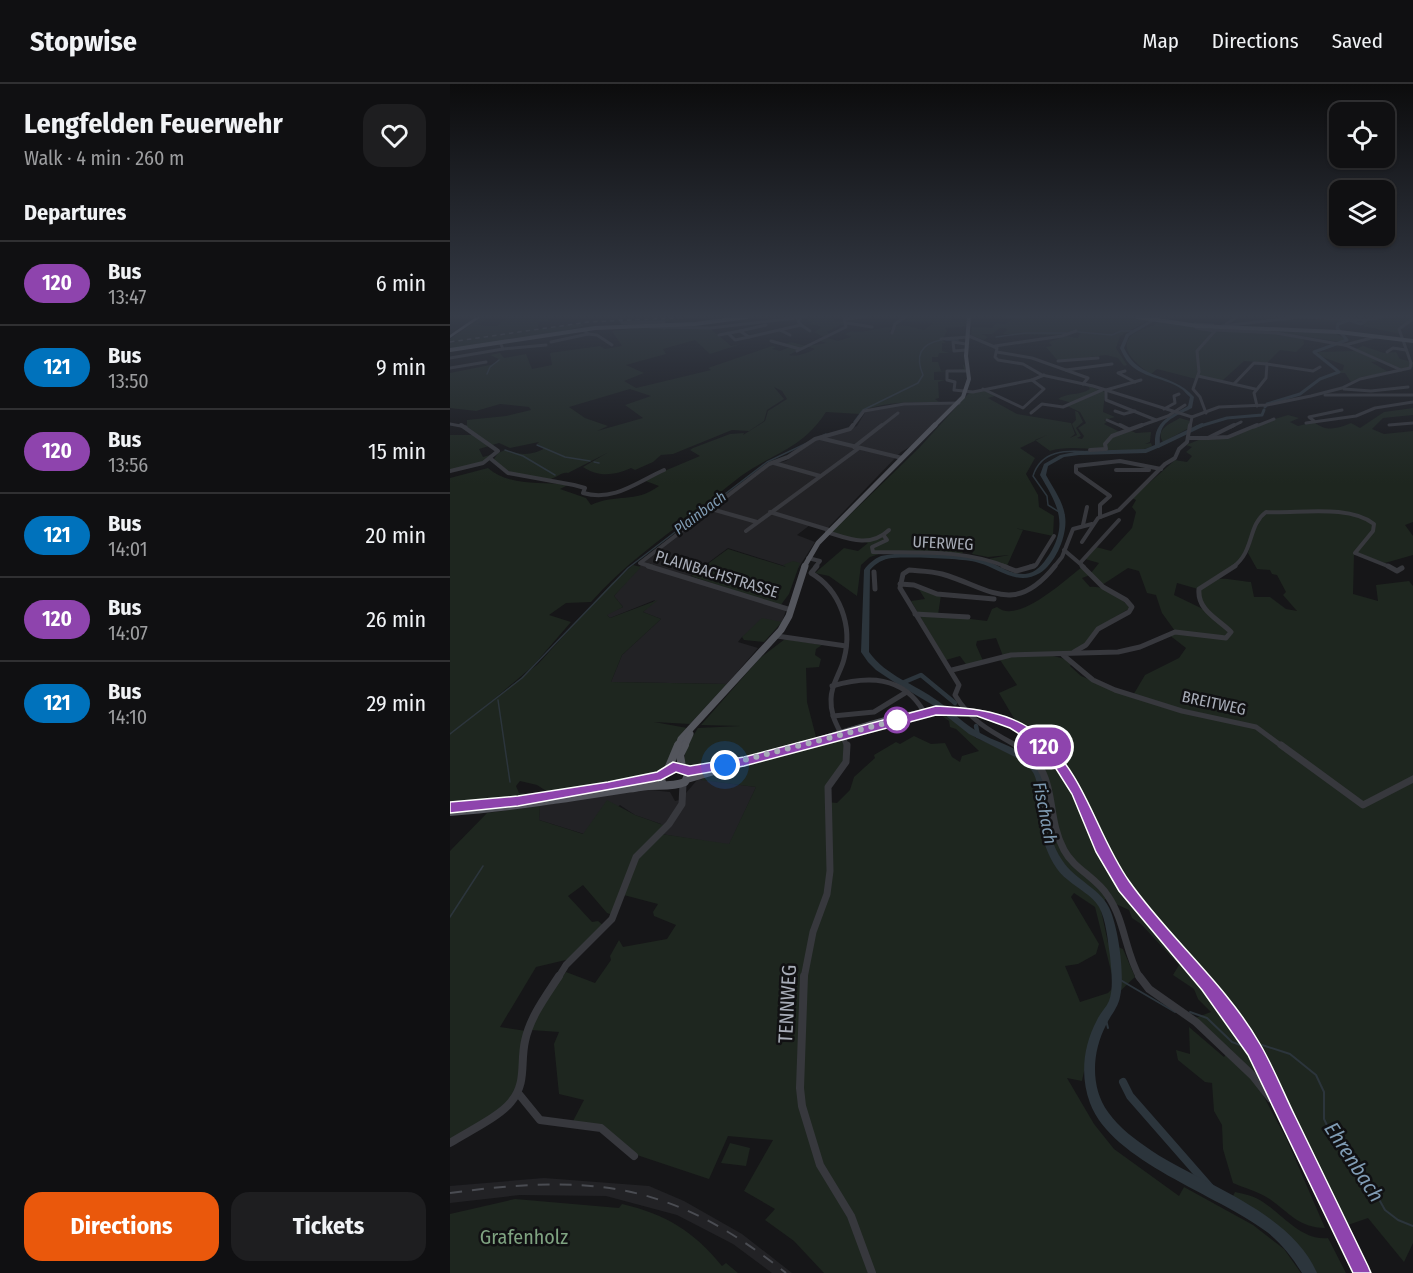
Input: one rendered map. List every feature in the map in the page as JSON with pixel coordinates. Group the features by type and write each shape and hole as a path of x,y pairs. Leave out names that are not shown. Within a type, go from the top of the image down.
{"main road":[{"path":"450,812 521,806 661,780 681,739 777,636 791,610 798,580 808,558 828,531 959,403 966,392 969,372"},
{"path":"668,769 685,775 744,762 924,712 958,710 988,715 1015,725 1033,737 1058,761 1078,792 1111,867 1124,886 1229,1013 1254,1049 1360,1273"},
{"path":"685,775 680,755 694,726"},
{"path":"450,807 546,797 661,780 673,787 685,775"}],"street":[{"path":"947,372 947,380 955,382 954,390 966,392 1032,380 1044,375"},
{"path":"1039,372 1192,417 1227,407 1265,406 1315,395 1342,388 1357,380 1391,372"},
{"path":"1071,372 1088,378 1089,380 1083,384"},
{"path":"1119,372 1135,382"},
{"path":"1198,372 1192,389 1200,397 1206,413"},
{"path":"1234,384 1245,372"},
{"path":"1198,376 1255,389 1266,381 1269,372"},
{"path":"983,389 1023,408 1044,388 1032,380"},
{"path":"1031,413 1042,404 1063,407 1104,390 1141,380"},
{"path":"1342,388 1371,391 1408,387"},
{"path":"1255,389 1257,406"},
{"path":"1104,390 1106,400 1156,420"},
{"path":"1164,409 1175,403 1173,397 1179,394"},
{"path":"1315,395 1413,395"},
{"path":"1227,401 1227,407"},
{"name":"PLAINBACHSTRASSE","path":"791,610 640,565 642,560 672,540 708,508 772,463 788,457 819,438 850,429 863,412 873,408 928,402 959,403"},
{"path":"1306,423 1356,416 1375,408 1413,402"},
{"path":"1090,450 1106,449 1105,444 1112,436 1156,420 1185,405"},
{"path":"1314,421 1309,417 1342,410"},
{"path":"1115,411 1124,414 1135,411"},
{"path":"746,531 820,476 898,413"},
{"path":"1082,542 1092,524 1100,517 1119,510 1175,458 1188,438 1192,417"},
{"path":"1188,438 1228,437 1274,419"},
{"path":"1107,420 1128,429"},
{"path":"1208,438 1241,422"},
{"path":"1389,425 1413,423"},
{"path":"450,424 465,426 474,437 494,446 498,451 491,459 475,466 450,471"},
{"path":"819,438 902,458"},
{"path":"491,459 495,466 524,478 572,482 585,488 583,493 592,495 624,492 638,481 664,470"},
{"path":"1100,517 1100,505 1110,497 1109,494 1075,468 1115,462 1144,466 1150,470"},
{"path":"772,463 820,476"},
{"path":"1116,470 1161,469"},
{"path":"592,495 597,491"},
{"path":"1083,525 1087,507"},
{"path":"708,508 757,522"},
{"path":"952,670 1011,655 1118,652 1140,647 1175,632 1221,638 1230,635 1229,630 1203,607 1198,593 1205,583 1223,573 1245,555 1253,530 1260,516 1266,512 1296,514 1336,511 1370,521 1374,524 1373,531 1355,553 1383,563 1397,571 1402,568"},
{"path":"770,512 864,542 884,536"},
{"path":"1080,562 1119,520"},
{"path":"1092,524 1073,529 1058,565 1034,587 1000,598 949,576 909,570 903,574 900,588 952,670 959,685 955,695 958,710 979,727 1024,751 1042,770 1049,784 1056,827 1065,851 1076,867 1109,896 1129,954 1143,983 1185,1014 1255,1077 1273,1104 1283,1107"},
{"name":"UFERWEG","path":"890,530 884,536 887,540 872,547 873,552 962,554 1021,571 1036,565 1054,536"},
{"path":"1064,550 1080,562 1107,591 1126,600 1132,607 1129,612 1094,632 1086,645 1071,654"},
{"path":"808,558 820,561 811,573 826,580 845,620 846,646 842,668 832,686 833,716 841,735"},
{"path":"874,572 875,589"},
{"path":"900,584 914,585 937,594 994,599"},
{"path":"915,614 968,616"},
{"path":"777,636 846,646"},
{"name":"BREITWEG","path":"1063,655 1093,680 1115,690 1182,711 1256,727 1363,805 1405,781 1413,779"},
{"path":"842,668 849,681"},
{"path":"832,686 870,678 920,703 924,712"},
{"path":"833,716 874,712 904,693"},
{"name":"TENNWEG","path":"841,735 848,753 842,770 828,787 830,872 827,894 813,932 802,985 800,1088 802,1106 820,1165 851,1216 872,1273"},
{"path":"450,1143 509,1105 518,1093 522,1082 525,1041 533,1018 566,965 612,919 636,857 675,816 682,804 685,775"},
{"path":"673,787 684,795"},
{"path":"518,1093 540,1120 601,1128 634,1156"}],"shaded area":[{"path":"940,403 955,405 915,444 901,452 826,530 810,525 797,535 815,542 797,570 728,548 690,576 786,610 782,622 742,637 738,642 758,648 727,684 611,682 622,655 661,619 643,612 655,600 610,618 606,614 623,607 614,596 646,559 770,465 786,461 815,439 857,426 866,411 891,405"},
{"path":"698,779 756,787 729,845 661,834 661,824 635,815 620,805 584,834 539,820 540,806 641,789 670,792 675,801 680,800"},
{"path":"544,1178 649,1186 684,1201 742,1234 792,1273 772,1273 733,1244 677,1215 606,1196 520,1195 450,1203 450,1186"}],"green space":[{"path":"701,372 934,372 934,380 945,380 938,382 939,398 935,399 939,402 886,404 860,414 826,412 798,442 735,481 641,555 591,602 566,603 549,615 571,622 532,667 475,715 538,664 612,583 633,565 641,567 614,596 623,607 607,615 610,618 658,600 643,612 661,619 622,655 611,682 727,684 690,724 654,722 687,728 664,767 655,774 551,794 537,785 520,781 516,786 519,793 543,795 450,805 450,478 488,468 516,481 568,485 560,489 586,498 591,505 600,501 633,497 659,486 643,480 700,456 690,450 693,448 730,434 744,433 743,435 765,421 768,411 787,399 782,391 774,387 784,399 767,410 764,421 749,431 732,430 673,454 661,455 653,462 635,470 631,468 618,473 606,474 583,467 607,453 568,473 544,480 511,472 494,459 498,453 505,450 526,454 545,448 537,444 539,442 510,448 499,443 479,449 483,457 494,454 486,461 450,470 450,435 474,435 467,427 467,420 506,416 531,410 529,407 500,404 476,411 450,408 450,373 644,373 624,381 636,388","holes":["630,389 651,396 625,405 643,418 597,431 608,426 585,418 569,407"]},
{"path":"1171,372 1231,372 1222,381 1198,375 1196,379"},
{"path":"1389,372 1390,373 1361,377 1351,382 1345,373 1332,373"},
{"path":"1088,386 1105,392 1103,412 1115,417 1104,420 1107,422 1104,424 1122,433 1129,430 1136,433 1151,432 1150,442 1145,444 1151,443 1152,446 1129,451 1062,448 1050,451 1036,440 1020,448 1035,458 1026,474 1038,495 1039,507 1054,516 1053,536 1010,527 1023,530 1006,568 988,559 1009,555 988,557 972,554 974,550 968,548 962,553 882,553 870,557 861,565 857,596 829,576 815,573 844,548 858,551 868,543 831,533 919,448 969,393 983,390 995,396 988,398 1017,414 1071,423 1075,434 1070,438 1077,435 1072,424 1076,420 1075,411 1078,412 1083,422 1076,428 1081,436 1077,438 1082,439 1084,436 1078,428 1086,423 1080,412 1067,406 1072,403 1058,399 1086,391 1090,389"},
{"path":"1413,408 1413,415 1383,418 1372,429 1384,434 1413,431 1413,522 1405,525 1413,536 1413,555 1385,563 1359,554 1354,555 1353,594 1378,601 1376,585 1409,581 1413,586 1413,1243 1404,1262 1368,1218 1345,1226 1337,1218 1260,1052 1206,971 1191,970 1235,1026 1264,1075 1257,1076 1255,1080 1287,1140 1325,1228 1300,1222 1264,1196 1233,1183 1223,1149 1222,1125 1214,1111 1212,1083 1205,1082 1178,1060 1176,1050 1190,1054 1189,1027 1224,1057 1229,1050 1195,1018 1211,1012 1198,999 1194,989 1173,975 1179,965 1141,924 1132,918 1129,910 1105,899 1101,910 1108,943 1123,949 1135,977 1103,1012 1093,1035 1082,1081 1067,1078 1094,1124 1114,1149 1179,1196 1184,1187 1253,1225 1284,1249 1301,1273 824,1273 794,1241 765,1220 775,1209 744,1191 773,1140 728,1136 709,1179 637,1155 599,1126 572,1123 584,1100 559,1094 554,1044 559,1032 531,1030 544,1001 566,972 595,983 611,960 610,956 619,940 623,947 667,939 676,925 654,916 653,912 658,904 620,894 613,915 607,913 583,885 568,896 592,922 598,921 604,926 570,959 536,967 500,1027 526,1031 521,1058 521,1080 516,1094 486,1121 450,1141 450,851 487,813 540,806 539,820 583,834 607,800 635,815 666,826 661,834 729,844 756,787 701,780 705,777 843,739 846,757 830,783 826,802 837,803 850,790 854,777 875,758 874,755 896,742 900,744 914,736 931,744 945,743 952,757 960,762 962,756 979,751 956,729 950,727 949,721 938,713 947,712 976,738 1019,756 1036,772 1053,769 1064,759 1045,740 1015,720 999,693 1017,685 1000,660 1026,654 1057,657 1072,663 1070,666 1081,676 1132,697 1145,675 1179,658 1186,648 1168,634 1185,633 1175,631 1162,613 1156,595 1147,593 1139,571 1128,568 1102,585 1091,573 1099,563 1085,559 1096,547 1111,551 1132,528 1136,512 1132,507 1136,500 1132,498 1175,460 1187,462 1192,456 1186,452 1192,447 1186,445 1201,439 1228,438 1262,423 1288,415 1299,418 1290,422 1298,426 1314,422 1323,427 1332,428 1351,423 1360,428 1384,412","holes":["1266,512 1255,529 1248,553 1257,569 1270,570 1272,574 1277,575 1286,592 1283,595 1297,611 1286,609 1270,597 1254,597 1251,582 1214,580 1207,582 1198,595 1207,610 1229,629 1231,634 1221,639 1194,635 1226,636 1228,632 1205,610 1174,595 1177,583 1198,589 1203,584 1237,563 1246,552 1258,518","1074,893 1095,907 1113,979 1113,988 1108,993 1080,1002 1065,966 1078,964 1096,954 1099,944 1071,897"]},
{"path":"1180,418 1190,421 1189,428 1163,442 1162,430"},
{"path":"728,549 786,567 783,565 793,561 800,563 789,594 780,606 691,576"},
{"path":"1082,567 1090,575 1082,578 1090,587 1101,588 1112,593 1130,608 1096,629 1086,643 1070,653 1003,656 996,638 977,641 976,645 984,663 968,667 960,656 946,660 911,601 925,599 918,588 941,595 938,615 987,621 992,609 997,607 1006,611 1017,610 1029,605 1054,590"},
{"path":"762,618 782,622 764,642 744,640 742,637"},
{"path":"785,639 822,645 816,649 815,655 821,659 819,667 806,668 807,702 816,737 705,767 695,768 684,763 686,747 698,728 740,726 701,725 760,658"},
{"path":"730,1143 750,1148 746,1166 721,1163"},
{"path":"1235,1192 1260,1200 1301,1231 1319,1238 1328,1238 1346,1273 1315,1273 1301,1249 1289,1237 1233,1196"},
{"name":"Grafenholz","path":"515,1199 619,1208 622,1204 637,1208 678,1226 701,1243 722,1266 726,1263 738,1273 450,1273 450,1214"}],"waterway":[{"name":"Plainbach","path":"854,422 863,410 918,383 922,372"},
{"name":"Fischach","path":"1145,372 1185,389 1192,397 1190,407 1165,422 1158,431 1158,446 1146,451 1079,453 1062,456 1046,465 1043,475 1058,501 1063,527 1057,547 1041,570 1026,576 1019,576 974,560 917,556 882,558 874,562 867,570 865,652 871,661 887,675 934,702 971,732 1022,757 1038,774 1044,824 1053,853 1064,871 1091,892 1102,904 1111,931 1116,967 1115,998 1095,1038 1090,1065 1092,1091 1102,1115 1133,1146 1159,1163 1246,1210 1272,1228 1294,1249 1310,1273"},
{"path":"1265,407 1267,404 1300,394 1320,379 1338,372"},
{"path":"1199,426 1227,418 1262,415 1264,410"},
{"path":"1158,446 1199,426"},
{"name":"Plainbach","path":"450,734 522,678 628,568 767,462 826,434"},
{"path":"537,445 565,457 590,461"},
{"path":"505,450 523,456 555,475"},
{"path":"1064,515 1048,505 1047,496 1033,476 1037,467 1048,456 1072,451 1089,452"},
{"path":"594,462 599,463"},
{"path":"902,683 921,675 955,703"},
{"path":"498,700 510,782"},
{"name":"Fischach","path":"976,726 978,736"},
{"path":"450,917 483,866"},
{"name":"Ehrenbach","path":"1117,978 1175,1012"},
{"name":"Ehrenbach","path":"1190,1012 1207,1018 1232,1042 1243,1046"},
{"name":"Fischach","path":"1105,1016 1108,1028"},
{"name":"Ehrenbach","path":"1262,1045 1290,1054 1316,1075 1324,1092 1324,1119 1335,1142 1376,1194 1385,1210 1398,1220 1413,1226"},
{"path":"1123,1082 1130,1096 1214,1192"}],"railway":[{"path":"450,1193 500,1187 546,1185 588,1186 628,1191 667,1202 705,1219 744,1242 786,1273"}],"bus line":[{"name":"120","path":"450,807 518,801 637,782 661,776 673,767 682,767 688,771 744,762 924,712 954,710 978,712 1015,725 1033,737 1058,761 1078,792 1111,867 1163,934 1208,985 1254,1049 1302,1146 1326,1205 1360,1273"}],"route":[{"path":"725,765 744,762 897,720"}]}
